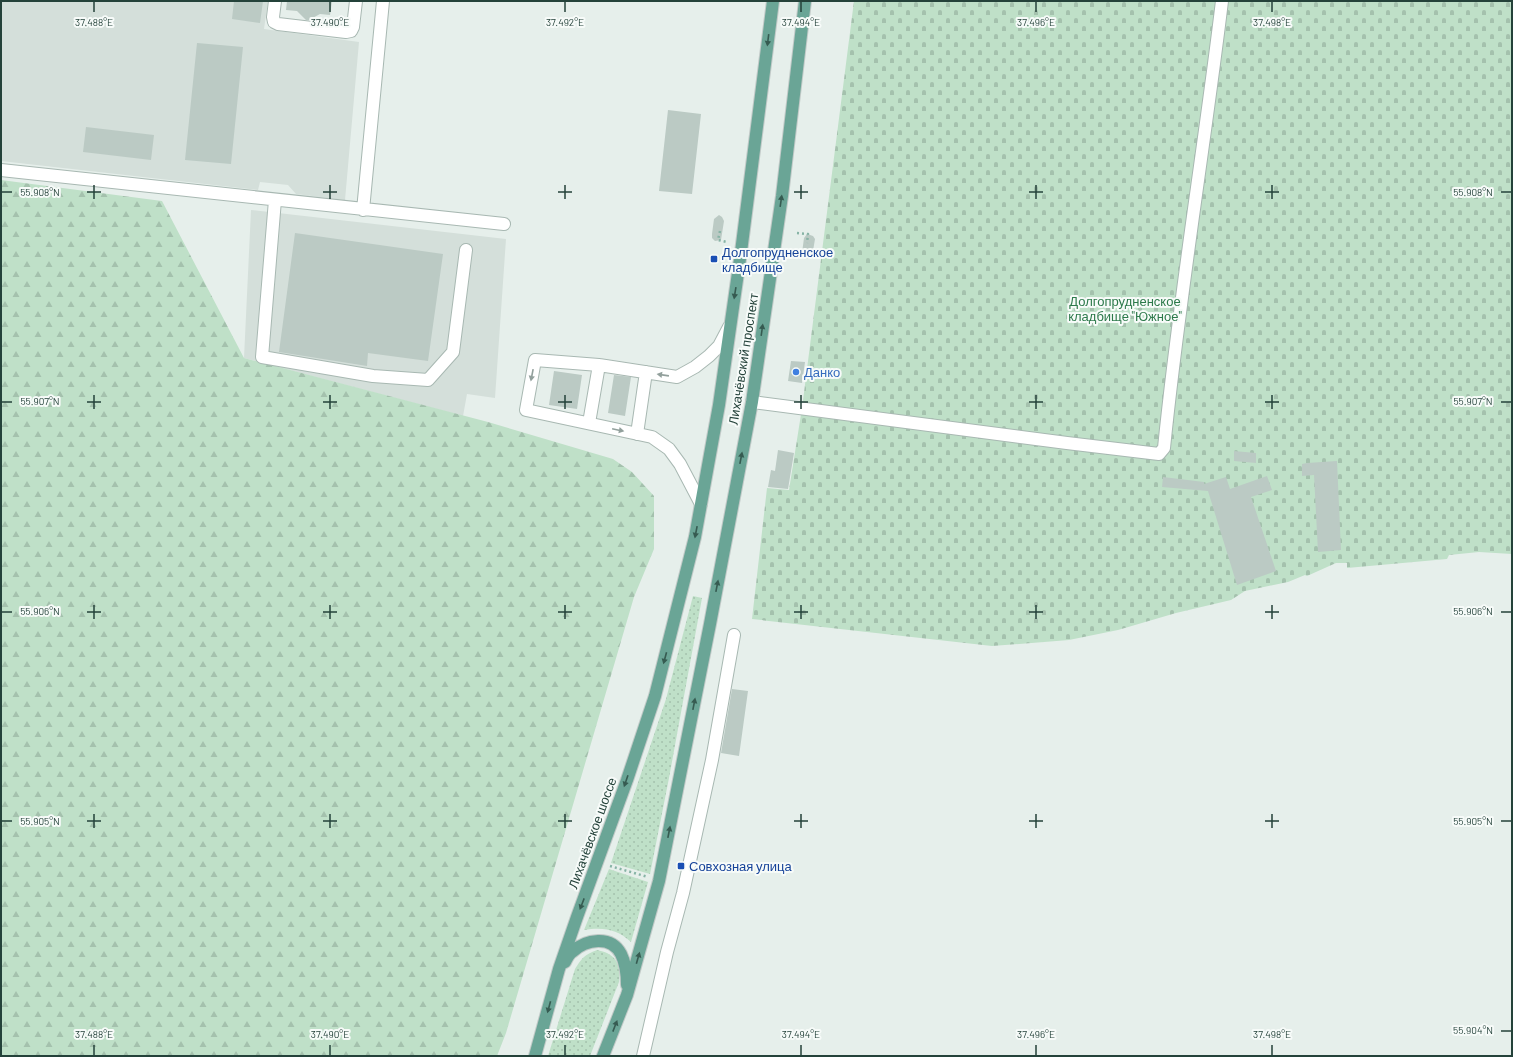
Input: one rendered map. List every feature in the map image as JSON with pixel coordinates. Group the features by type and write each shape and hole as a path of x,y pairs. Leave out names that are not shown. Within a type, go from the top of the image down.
{"main road":[{"name":"Лихачёвский проспект","path":"675,620 695,537 719,405 729,327 741,252 773,1"},
{"name":"Лихачёвский проспект","path":"627,996 662,869 752,402 782,196 805,1"},
{"name":"Лихачёвское шоссе","path":"536,1056 559,969 655,696 675,620"},
{"path":"559,969 572,952 581,945 599,940 616,947 621,954 625,964 627,996 604,1056"}],"lane":[{"path":"275,1 273,18 274,22 278,24 346,32 351,31 353,27 356,1"},
{"path":"362,210 383,1"},
{"path":"752,402 1159,454 1164,448 1173,362 1201,169 1222,1"},
{"path":"1,170 362,210 504,224"},
{"path":"275,200 262,357 373,376 428,380 453,352 466,250"},
{"path":"701,504 680,464 669,449 652,437 526,410 535,360 599,365 677,377 695,367 719,346 729,327"},
{"path":"588,423 599,365"},
{"path":"637,434 646,372"},
{"path":"643,1056 666,952 683,892 712,760 734,635"}],"path":[{"path":"720,231 718,240 727,242"},
{"path":"797,233 808,234 807,243"},
{"path":"610,866 649,878"}],"shaded area":[{"path":"1,1 268,1 264,29 359,42 345,200 296,194 288,185 260,182 258,190 1,161"},
{"path":"251,210 506,239 495,398 467,394 463,416 244,358"}],"green space":[{"name":"Долгопрудненское кладбище \"Южное\"","path":"854,1 1512,1 1512,554 1479,552 1449,555 1447,559 1347,568 1347,563 1336,563 1307,576 1305,575 1288,582 1245,591 1231,600 1176,613 1118,630 1069,640 992,646 752,619 767,488 789,490 802,408"},
{"path":"1,180 162,201 244,358 488,422 613,459 632,472 654,496 654,549 634,597 506,1033 497,1056 1,1056"},
{"path":"693,596 702,598 650,874 611,863 666,699"},
{"path":"609,869 648,882 631,942 620,934 609,930 584,930"},
{"path":"597,950 609,954 616,960 619,970 619,982 590,1056 548,1056 575,969 584,957"}],"building":[{"path":"234,1 263,1 260,23 232,19"},
{"path":"287,1 332,1 330,15 320,14 306,20 297,11 286,10"},
{"path":"197,43 243,47 231,164 185,160"},
{"path":"668,110 701,114 692,194 659,191"},
{"path":"86,127 154,135 151,160 83,152"},
{"path":"719,215 724,221 721,240 715,241 712,238 714,219"},
{"path":"295,233 443,254 428,361 368,353 367,366 279,352"},
{"path":"807,234 813,236 815,239 812,257 807,259 803,257 802,253 804,238"},
{"name":"Данко","path":"791,361 805,362 802,383 788,381"},
{"path":"554,371 582,375 577,409 549,405"},
{"path":"614,375 631,377 625,416 608,413"},
{"path":"778,450 794,453 788,489 768,487 771,470 775,471"},
{"path":"1234,451 1256,453 1256,463 1234,461"},
{"path":"1337,461 1341,550 1318,552 1314,475 1302,476 1302,464"},
{"path":"1267,476 1272,490 1251,497 1276,571 1237,585 1208,491 1162,487 1163,477 1204,482 1204,484 1226,477 1230,489"},
{"path":"732,689 748,691 739,756 721,753"}],"place":[{"name":"Долгопрудненское кладбище","path":"714,259"},
{"name":"Данко","path":"796,372"},
{"name":"Совхозная улица","path":"681,866"}]}
